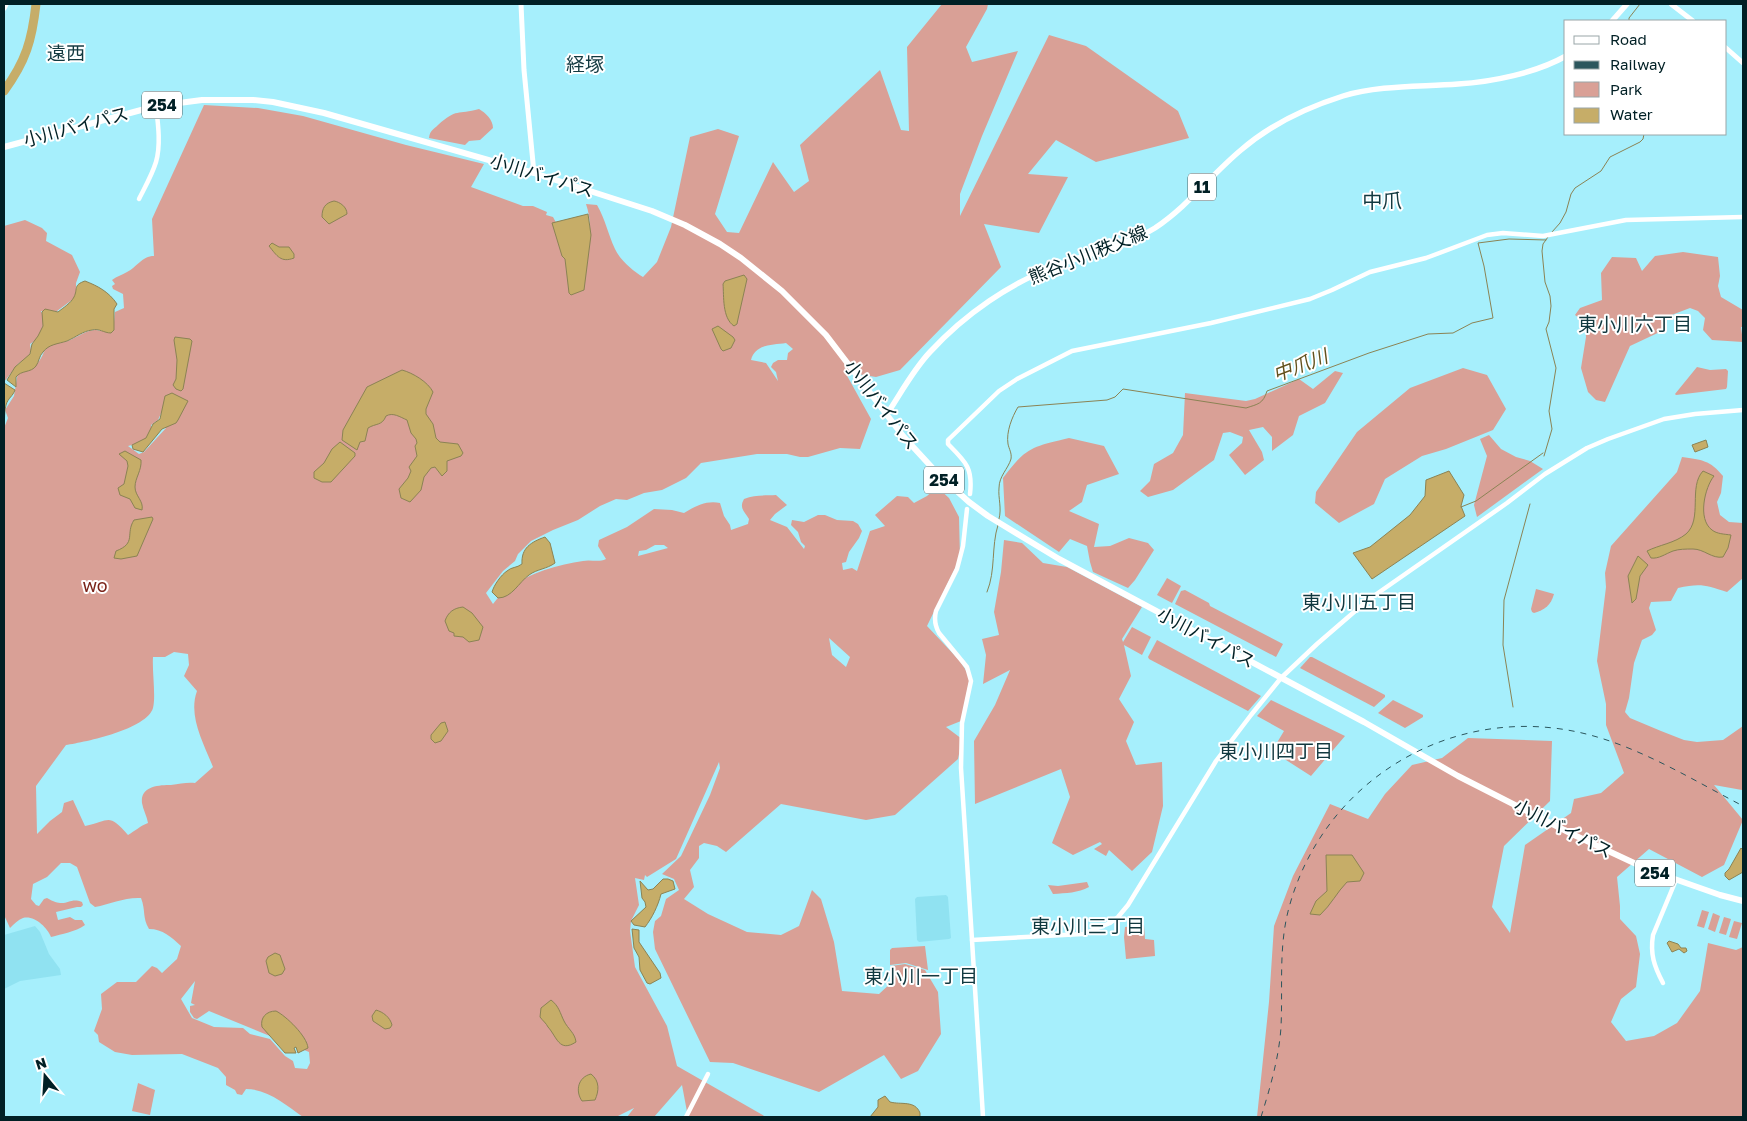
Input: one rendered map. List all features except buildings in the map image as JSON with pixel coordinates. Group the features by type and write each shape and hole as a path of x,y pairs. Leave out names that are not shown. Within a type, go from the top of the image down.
{"highway":[{"name":"小川バイパス","path":"4,147 156,106 202,100 253,100 273,102 324,113 534,173 652,210 701,233 741,258 782,291 811,319 844,357 903,436 938,474 969,502 988,516 1059,559 1372,726 1458,776 1608,852 1676,880 1743,901"}],"main road":[{"path":"4,8 6,4"},
{"path":"521,4 524,70 534,173"},
{"path":"1613,20 1627,4"},
{"path":"1671,4 1692,20"},
{"path":"1727,49 1743,63"},
{"name":"熊谷小川秩父線","path":"887,414 929,353 954,328 987,302 1024,280 1058,265 1138,237 1153,229 1186,204 1240,150 1288,117 1311,107 1358,92 1375,89 1460,84 1495,79 1528,71 1564,57"}],"street":[{"path":"139,199 153,169 157,155 158,126 156,106"},
{"path":"970,494 971,479 968,465 948,444 948,440 999,391 1017,379 1072,350 1211,323 1310,299 1370,272 1426,258 1487,234 1503,233 1543,236 1626,220 1743,216"},
{"path":"972,940 1083,934 1104,926 1118,917 1130,901 1216,761 1281,678 1368,600 1507,503 1545,474 1587,448 1664,419 1743,410"},
{"path":"967,510 963,546 957,569 934,617 936,628 967,667 971,681 962,723 961,768 983,1117"},
{"path":"1663,983 1654,963 1652,942 1676,880"},
{"path":"686,1117 708,1074"}],"shaded area":[{"path":"946,895 948,897 951,938 919,942 917,940 915,899 917,897"},
{"path":"35,926 40,932 49,954 60,969 61,975 20,981 4,989 4,935"}],"green space":[{"name":"wo","path":"942,4 988,4 966,47 972,62 1018,51 960,194 960,216 1049,35 1086,46 1178,111 1189,138 1096,162 1056,140 1028,174 1068,177 1039,233 984,224 1001,267 900,370 876,377 845,372 871,419 860,449 840,448 808,457 787,454 757,454 701,463 686,478 662,490 644,493 627,500 616,499 600,506 578,520 531,541 518,554 515,561 503,571 486,593 493,604 510,587 534,574 571,563 606,559 598,546 599,540 627,527 654,509 684,513 701,504 710,502 720,503 731,530 748,524 749,519 742,505 744,499 776,495 787,505 770,520 787,527 804,549 805,546 801,542 798,532 791,525 792,520 804,522 818,515 825,515 837,520 853,521 858,524 862,531 849,552 846,562 842,563 843,570 852,568 857,571 870,531 885,526 875,515 897,496 908,497 914,503 927,496 937,487 949,498 959,517 960,558 927,626 960,661 970,677 961,721 946,727 962,739 958,759 895,815 866,820 781,804 726,852 717,846 704,843 699,846 699,858 690,870 694,887 684,899 708,914 747,932 781,935 799,926 812,890 821,899 834,942 842,991 879,994 892,982 891,966 905,964 925,970 938,992 941,1034 918,1071 901,1079 884,1055 819,1092 733,1063 710,1062 655,949 653,932 655,921 661,916 666,899 679,890 674,879 662,874 681,856 710,795 720,768 719,762 676,859 647,877 645,875 644,880 635,878 639,905 631,921 630,931 635,967 667,1026 677,1066 766,1117 688,1117 682,1085 654,1117 627,1117 634,1108 616,1117 303,1117 276,1098 262,1092 246,1089 242,1095 237,1094 235,1090 226,1085 226,1077 218,1068 182,1054 132,1055 115,1052 99,1042 98,1035 94,1031 102,1009 101,994 117,982 136,982 152,966 162,973 177,959 181,946 163,932 149,929 141,898 95,907 90,903 77,867 70,863 61,863 47,877 33,884 31,899 39,906 47,898 59,903 82,902 83,905 81,907 56,912 58,920 70,917 75,920 82,920 85,925 73,931 51,937 43,926 31,918 23,918 10,928 4,915 4,428 8,418 5,410 14,396 18,372 37,364 49,345 68,341 90,331 113,332 115,312 124,308 123,294 113,289 112,286 115,284 112,280 131,270 146,258 154,256 152,219 204,105 258,108 303,116 406,145 484,164 471,187 523,206 533,206 547,212 546,215 553,217 583,272 590,229 586,204 597,205 617,253 627,265 643,277 657,262 671,227 690,137 718,129 739,136 715,214 727,232 739,233 773,162 794,192 809,181 800,145 880,70 901,130 909,131 907,47","holes":["786,343 793,349 788,353 787,360 778,360 771,367 776,372 778,381 766,363 751,360 756,351 770,345","164,407 166,428 144,452 139,454 128,446 144,442 151,434 151,425 158,420","655,545 664,545 668,548 638,556 639,551 646,550","829,638 850,657 846,667 832,655","174,652 188,654 189,665 184,676 197,691 194,710 195,719 213,767 195,783 161,785 147,790 142,797 142,803 148,823 128,835 116,823 108,820 85,826 73,800 64,803 62,812 37,834 36,786 66,745 87,741 128,728 140,722 153,708 153,657 165,657","195,981 191,1003 195,1005 190,1006 190,1012 194,1018 197,1019 209,1011 309,1052 310,1063 307,1069 295,1068 293,1061 285,1056 270,1039 250,1034 243,1028 214,1027 192,1018 181,999"]},
{"path":"479,109 489,117 493,128 480,140 469,141 465,145 429,138 432,130 449,116"},
{"path":"25,220 42,228 47,233 46,241 72,255 80,272 76,283 76,297 57,311 41,311 45,320 39,338 30,344 29,356 18,364 4,382 4,226"},
{"path":"1683,252 1718,257 1720,276 1718,286 1721,297 1743,310 1743,327 1741,327 1743,342 1712,340 1703,330 1705,318 1698,311 1690,308 1661,319 1664,330 1630,346 1605,402 1596,400 1588,392 1581,368 1586,337 1585,322 1575,315 1580,308 1602,300 1601,273 1612,257 1636,258 1642,271 1655,256"},
{"path":"1697,367 1710,370 1726,369 1728,371 1726,389 1676,395"},
{"path":"1463,368 1487,375 1506,409 1493,430 1446,449 1422,456 1385,479 1374,504 1339,523 1315,503 1316,492 1357,432 1410,388"},
{"path":"1335,371 1343,373 1325,403 1299,416 1293,435 1272,451 1272,437 1263,427 1249,430 1262,452 1264,460 1245,475 1229,455 1242,443 1243,437 1230,432 1223,433 1214,460 1173,490 1148,497 1140,491 1150,481 1154,464 1173,453 1183,435 1185,393 1246,401 1255,399 1299,379 1313,389"},
{"path":"1489,435 1501,449 1516,457 1530,461 1543,469 1477,517 1474,505 1487,456 1480,439"},
{"path":"1069,438 1104,446 1119,474 1087,485 1082,502 1069,511 1099,524 1094,547 1110,546 1129,538 1148,543 1154,550 1128,588 1093,572 1087,546 1070,539 1059,552 1005,516 1003,478 1011,468 1024,454 1038,446"},
{"path":"1682,457 1710,464 1723,476 1721,493 1717,502 1720,515 1729,522 1743,523 1743,578 1727,592 1698,585 1678,588 1671,601 1651,602 1649,608 1656,630 1652,635 1642,640 1634,663 1625,712 1630,718 1661,731 1684,740 1697,742 1723,740 1743,726 1743,788 1742,790 1714,785 1743,820 1724,865 1702,877 1649,849 1617,877 1620,919 1636,936 1640,954 1636,987 1621,999 1611,1022 1626,1041 1654,1036 1677,1023 1700,991 1708,943 1736,950 1743,947 1743,1117 1257,1117 1269,1002 1274,926 1293,876 1330,804 1368,819 1385,794 1412,765 1442,758 1468,738 1552,741 1550,801 1504,846 1492,907 1510,933 1525,845 1571,813 1574,799 1601,793 1624,773 1606,725 1606,704 1597,661 1606,587 1605,573 1611,546 1677,472"},
{"path":"1004,540 1022,543 1043,563 1067,567 1142,607 1122,639 1123,642 1132,627 1151,637 1142,655 1124,645 1131,676 1119,699 1134,722 1126,741 1136,765 1162,762 1163,806 1152,852 1132,871 1109,850 1106,856 1094,849 1102,844 1100,842 1073,855 1052,843 1070,797 1061,769 975,804 974,741 995,705 1010,670 983,684 986,655 982,639 999,635 994,612"},
{"path":"1167,578 1181,586 1172,603 1157,595"},
{"path":"1536,589 1554,594 1547,606 1534,613 1531,609"},
{"path":"1185,590 1209,603 1210,606 1283,644 1276,657 1175,604 1181,591"},
{"path":"1157,640 1261,696 1248,711 1149,659 1148,657"},
{"path":"1310,657 1385,695 1385,697 1374,707 1300,668"},
{"path":"1271,700 1345,736 1311,776 1272,751 1284,731 1257,716"},
{"path":"1393,700 1423,715 1423,717 1405,728 1378,713"},
{"path":"1087,882 1089,887 1085,889 1076,892 1053,894 1048,885 1058,886"},
{"path":"1702,910 1709,912 1704,928 1697,926"},
{"path":"1713,913 1720,916 1715,932 1708,929"},
{"path":"1724,917 1731,919 1726,935 1719,933"},
{"path":"1734,921 1742,923 1737,939 1729,937"},
{"path":"1144,925 1145,939 1154,940 1155,956 1126,959 1125,927"},
{"path":"925,946 928,970 906,963 890,965 890,950 892,948"},
{"path":"138,1083 155,1090 150,1115 132,1111"}],"water":[{"path":"334,201 343,205 347,214 329,224 322,217 323,211 326,205"},
{"path":"588,214 591,235 584,290 571,295 569,293 565,259 562,256 552,223"},
{"path":"272,243 279,247 289,247 294,254 294,258 286,260 280,258 269,246"},
{"path":"744,275 747,279 737,324 734,326 727,318 723,284 725,281"},
{"path":"85,281 103,290 117,304 114,309 114,330 111,333 97,330 89,331 48,347 34,368 16,377 16,387 7,380 15,367 30,354 32,344 43,326 42,312 45,309 58,312 74,297 77,286"},
{"path":"718,326 735,340 731,348 723,351 721,349 712,329"},
{"path":"175,337 192,341 183,389 181,391 173,385 176,379 177,360"},
{"path":"402,370 420,378 433,392 426,409 426,414 433,424 436,438 440,442 458,444 463,453 461,456 447,461 447,471 442,476 435,467 431,468 424,477 421,490 410,502 401,498 399,489 408,478 411,471 409,467 417,456 416,439 411,433 407,420 394,415 386,416 381,423 368,428 365,441 360,442 357,450 342,440 343,430 367,387"},
{"path":"4,383 15,390 6,405 4,426"},
{"path":"172,393 188,401 176,423 162,429 143,452 133,449 132,445 146,438 153,424 160,419 165,396"},
{"path":"1706,440 1708,447 1695,452 1692,445"},
{"path":"340,442 355,453 355,456 331,482 322,482 314,478 314,472 324,463 332,449"},
{"path":"125,451 141,460 135,487 142,504 142,510 135,508 130,499 120,495 118,488 124,484 128,466 127,461 119,454"},
{"path":"1449,471 1464,495 1461,506 1465,516 1372,579 1353,553 1370,547 1410,515 1425,496 1426,480"},
{"path":"1703,471 1714,476 1705,495 1704,511 1707,525 1716,532 1731,535 1728,548 1723,557 1715,557 1697,549 1688,549 1675,550 1659,557 1651,558 1647,551 1677,540 1691,528 1695,512 1696,485"},
{"path":"152,517 153,519 137,556 121,559 114,558 116,551 129,541 134,520"},
{"path":"545,537 550,543 555,563 532,573 511,593 498,598 492,592 500,578 509,570 522,564 523,554 528,546"},
{"path":"1638,556 1648,565 1640,576 1636,599 1632,603 1628,576"},
{"path":"463,607 472,613 483,627 479,640 469,642 463,637 454,636 454,633 449,631 445,621 448,615 454,609"},
{"path":"445,722 448,731 441,741 435,743 431,739 431,735 441,723"},
{"path":"1741,848 1743,850 1743,872 1729,880 1725,873"},
{"path":"1326,855 1352,855 1364,873 1360,881 1347,882 1320,915 1310,914 1316,901 1327,891"},
{"path":"663,879 673,881 675,889 661,894 654,912 645,927 634,925 631,921 646,907 642,898 640,881 648,890 653,889"},
{"path":"632,929 639,930 639,942 660,973 661,978 650,984 647,983 640,970 639,957 634,948"},
{"path":"1669,941 1678,944 1681,948 1686,948 1687,951 1684,953 1679,949 1672,952 1667,943"},
{"path":"275,953 280,955 285,969 282,974 275,976 269,973 266,961 268,957"},
{"path":"551,1000 558,1007 576,1042 566,1046 562,1045 540,1017 541,1008"},
{"path":"376,1010 388,1017 392,1025 390,1028 385,1029 373,1021 372,1016"},
{"path":"276,1011 295,1027 304,1038 308,1048 298,1053 296,1047 294,1048 296,1053 285,1053 262,1027 264,1016 269,1012"},
{"path":"591,1074 597,1083 598,1090 595,1100 582,1101 578,1089 579,1085 583,1078"},
{"path":"885,1096 890,1102 915,1106 920,1113 920,1117 870,1117 878,1107 878,1100"}],"waterway":[{"path":"4,91 18,70 27,50 36,4"},
{"name":"中爪川","path":"1629,20 1640,4"},
{"name":"中爪川","path":"1552,232 1566,212 1571,194 1575,188 1601,171 1610,157 1640,142 1644,135"},
{"path":"1544,456 1552,429 1549,411 1556,368 1546,329 1551,306 1545,282 1542,251 1543,244 1548,237"},
{"name":"中爪川","path":"999,519 999,484 1011,459 1008,435 1018,407 1107,400 1115,397 1123,389 1246,408 1260,403 1267,391 1369,353 1428,334 1453,333 1472,323 1493,318 1478,243 1509,239 1546,240"},
{"path":"1461,507 1476,501 1543,453"},
{"path":"1513,707 1503,645 1504,600 1530,504"},
{"name":"中爪川","path":"987,592 992,575 998,525"}],"railway":[{"path":"1261,1117 1274,1073 1280,1039 1282,950 1286,919 1308,858 1334,818 1367,785 1405,758 1448,739 1493,728 1541,727 1590,735 1630,748 1743,806"}],"district":[{"name":"遠西","path":"66,53"},
{"name":"経塚","path":"585,64"},
{"name":"中爪","path":"1382,201"},
{"name":"東小川六丁目","path":"1635,324"},
{"name":"東小川五丁目","path":"1359,602"},
{"name":"東小川四丁目","path":"1276,751"},
{"name":"東小川三丁目","path":"1088,926"},
{"name":"東小川一丁目","path":"921,976"}]}
